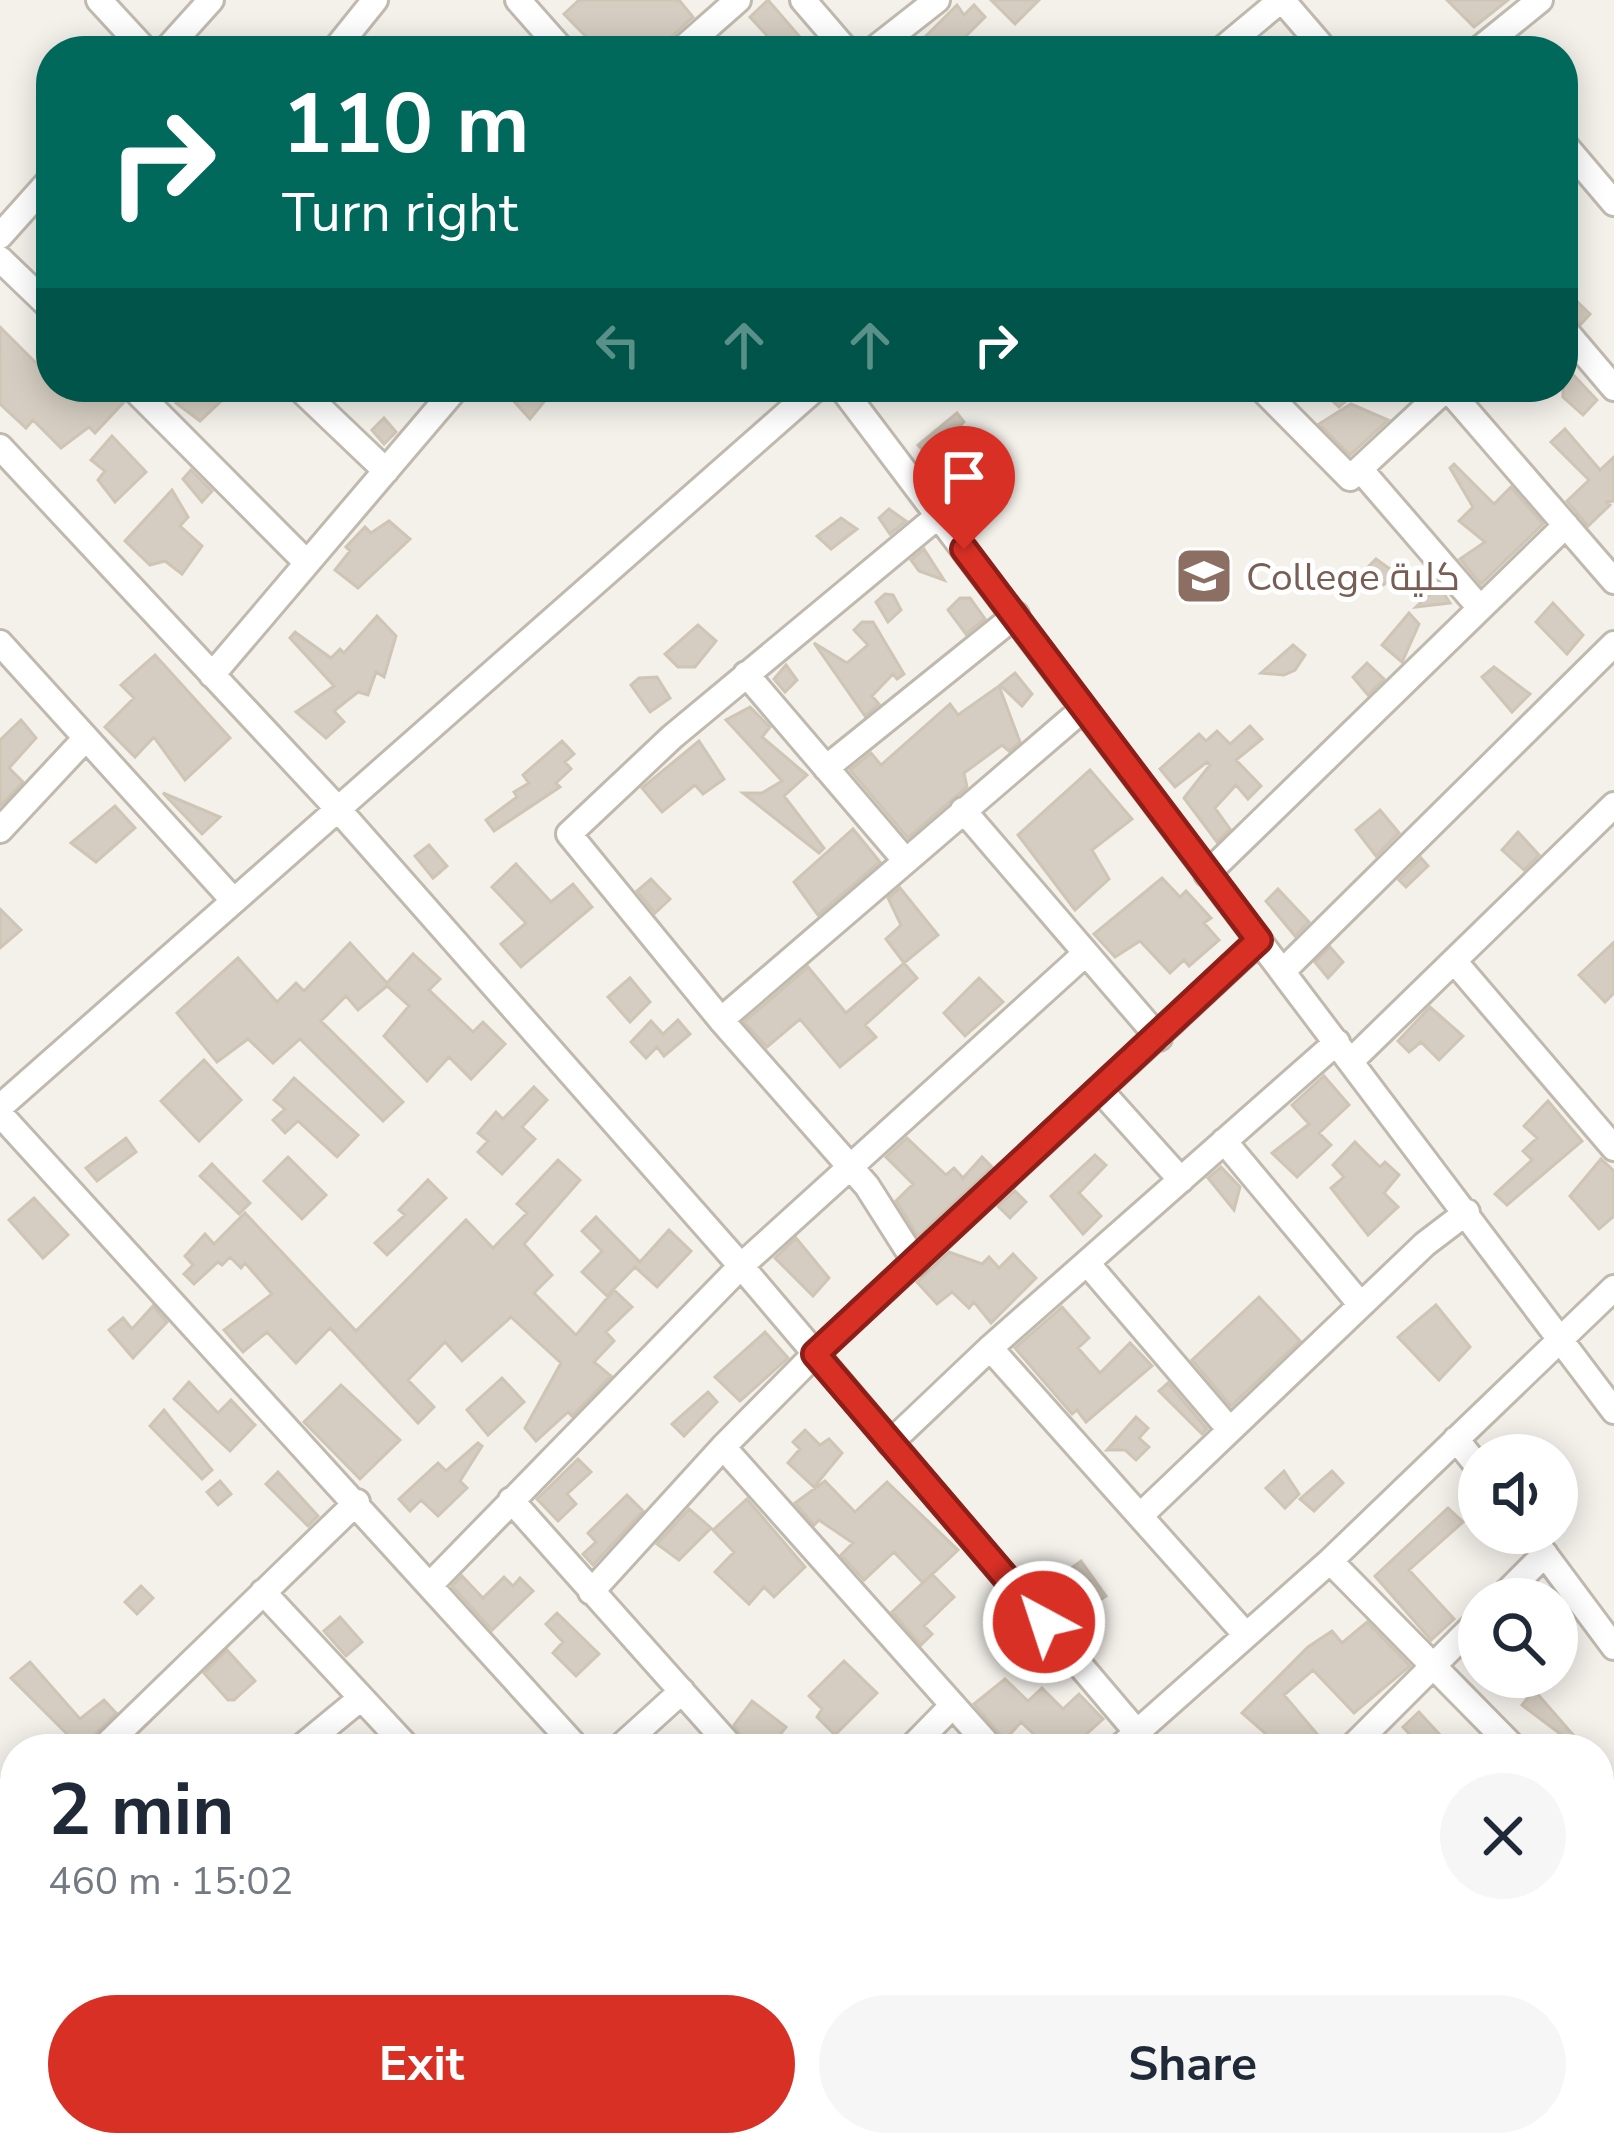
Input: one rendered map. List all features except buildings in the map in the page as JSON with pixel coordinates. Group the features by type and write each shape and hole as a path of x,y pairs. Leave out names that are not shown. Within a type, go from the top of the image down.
{"street":[{"path":"99,0 132,36"},
{"path":"179,36 211,0"},
{"path":"346,36 375,0"},
{"path":"518,0 550,36"},
{"path":"697,36 738,0"},
{"path":"803,0 834,36"},
{"path":"891,36 937,0"},
{"path":"1238,36 1281,0 1313,36"},
{"path":"1498,36 1540,0"},
{"path":"1578,161 1614,203"},
{"path":"0,236 36,196"},
{"path":"0,259 36,294"},
{"path":"1578,346 1614,388"},
{"path":"147,402 307,563"},
{"path":"314,402 386,471"},
{"path":"212,675 444,402"},
{"path":"564,1734 0,1111 800,402"},
{"path":"853,402 1614,1411"},
{"path":"1276,402 1349,478 1433,402"},
{"path":"1460,402 1614,581"},
{"path":"0,447 337,808 741,1266 890,1442 1122,1734"},
{"path":"1360,469 1480,608"},
{"path":"916,1263 849,1164 721,1020 569,834 583,815 746,674 938,516"},
{"path":"1207,874 1566,525"},
{"path":"826,768 1016,615"},
{"path":"0,643 233,900"},
{"path":"1283,971 1614,644"},
{"path":"746,674 904,860"},
{"path":"721,1020 1084,709"},
{"path":"0,830 86,738"},
{"path":"890,1442 1224,1142 1454,962 1614,806"},
{"path":"963,810 1159,1038"},
{"path":"591,1592 815,1354 1259,940"},
{"path":"430,1585 741,1266 1086,953"},
{"path":"1454,962 1614,1148"},
{"path":"1102,1091 1180,1180"},
{"path":"1224,1142 1361,1305"},
{"path":"1140,1516 1361,1305 1467,1212"},
{"path":"1087,1263 1230,1430"},
{"path":"1134,1734 1330,1561 1614,1288"},
{"path":"990,1348 1246,1635"},
{"path":"723,1447 978,1734"},
{"path":"511,1500 720,1734"},
{"path":"117,1734 357,1502"},
{"path":"1521,1578 1545,1554 1614,1647"},
{"path":"1330,1561 1500,1734"},
{"path":"263,1592 396,1734"},
{"path":"1365,1734 1458,1641"},
{"path":"635,1734 682,1691"},
{"path":"317,1734 362,1698"},
{"path":"925,1734 953,1706"}],"place":[{"name":"College كلية","path":"1204,576"}],"route":[{"path":"964,549 1259,940 815,1354 1044,1622"}]}
